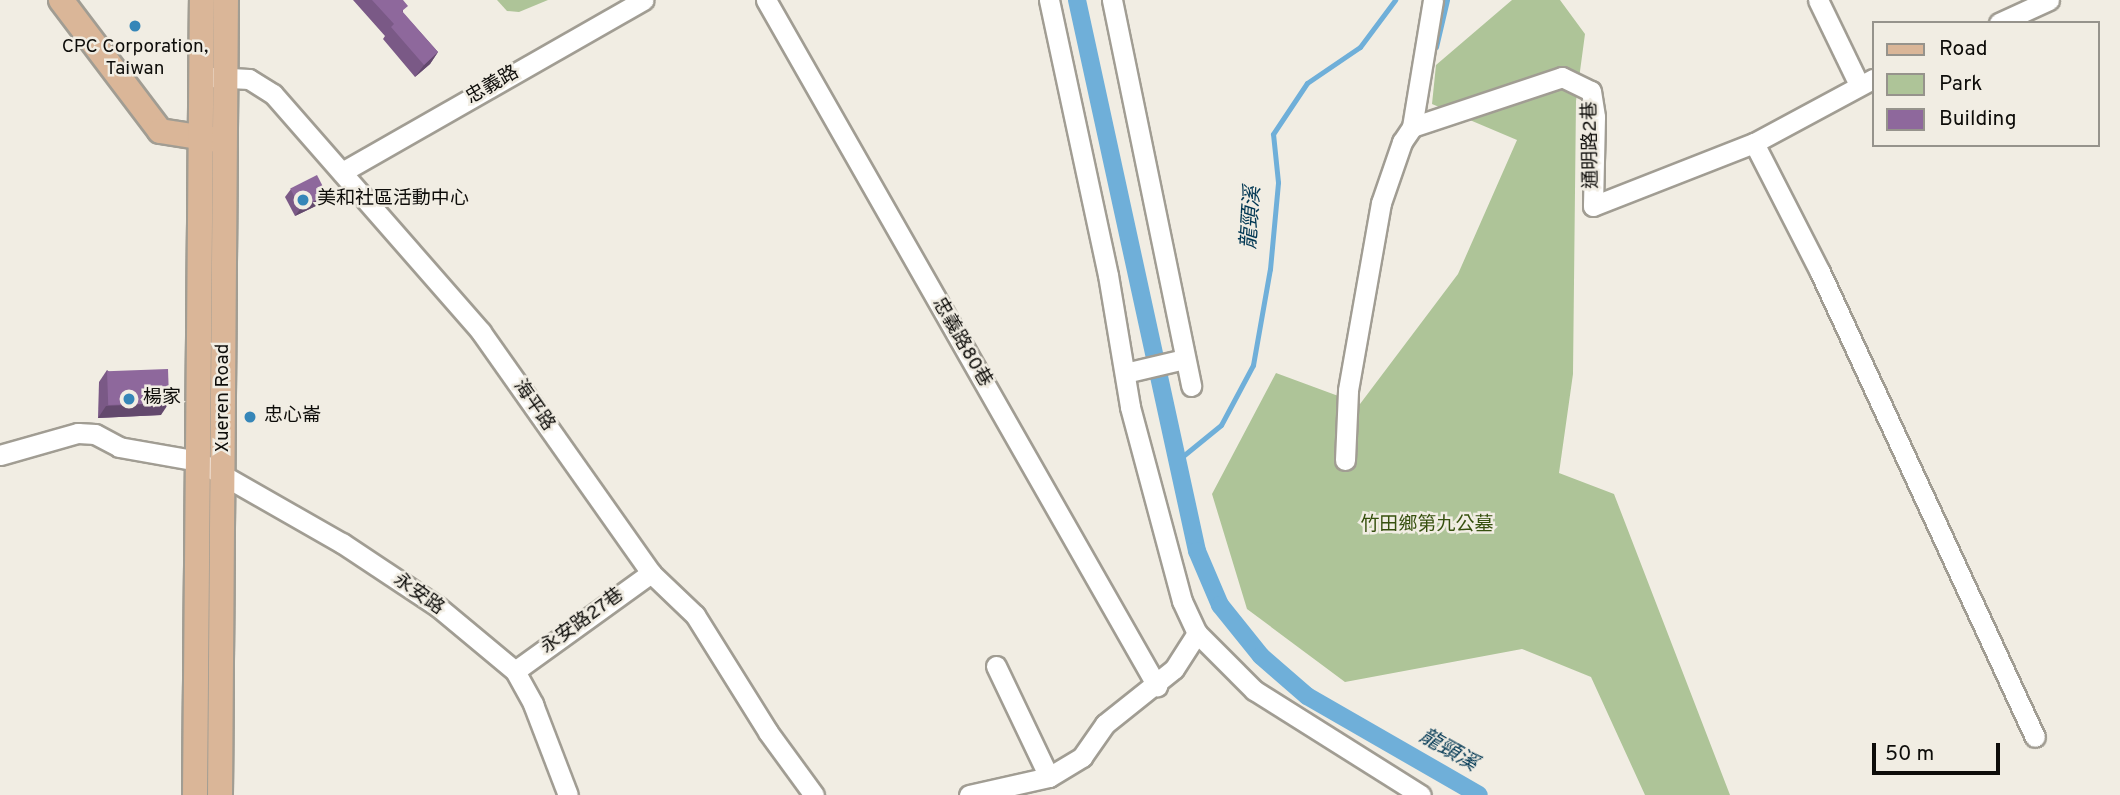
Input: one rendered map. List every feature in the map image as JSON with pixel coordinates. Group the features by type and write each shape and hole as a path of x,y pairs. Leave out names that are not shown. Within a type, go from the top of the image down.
{"main road":[{"path":"61,0 160,131 214,140"},
{"name":"Xueren Road","path":"202,0 215,77"},
{"name":"Xueren Road","path":"195,795 198,461 215,77 226,0"},
{"name":"Xueren Road","path":"214,140 225,480 220,795"}],"street":[{"name":"忠義路","path":"342,172 643,0"},
{"name":"忠義路80巷","path":"766,0 1157,686"},
{"path":"1049,0 1130,407 1182,601 1197,633 1254,690 1420,795"},
{"path":"1112,0 1191,386"},
{"path":"1345,460 1348,390 1381,203 1402,142 1412,127 1433,0"},
{"path":"1818,0 1866,82"},
{"path":"2002,21 2049,0"},
{"name":"海平路","path":"215,77 249,79 273,94 481,332 651,573 695,615 768,732 814,795"},
{"name":"通明路2巷","path":"1412,127 1562,78 1591,91 1593,206 1754,143 1848,95 1866,82"},
{"path":"1754,143 1820,272 2035,737"},
{"path":"1125,373 1184,359"},
{"path":"0,455 78,433 95,433 119,447 198,461"},
{"name":"永安路","path":"198,461 225,480 342,542 437,606 515,671 533,704 568,795"},
{"name":"永安路27巷","path":"515,671 651,573"},
{"path":"969,795 1049,777 1082,757 1105,724 1157,686 1174,669 1197,633"},
{"path":"996,666 1049,777"}],"green space":[{"path":"497,0 548,0 519,12 507,11"},
{"name":"竹田鄉第九公墓","path":"1512,0 1560,0 1585,34 1576,101 1573,374 1559,473 1614,494 1730,795 1645,795 1591,677 1522,649 1345,682 1247,609 1212,494 1276,373 1360,404 1458,274 1517,140 1432,104 1436,65"}],"building":[{"path":"372,0 403,0 408,6 402,11 438,52 424,65 391,27 394,24"},
{"path":"317,175 327,195 300,208 290,189"},
{"path":"168,369 169,403 108,405 107,371"}],"waterway":[{"name":"龍頸溪","path":"1077,0 1197,551 1220,605 1261,656 1307,696 1479,795"},
{"name":"龍頸溪","path":"1178,460 1221,425 1253,365 1270,269 1278,182 1273,134 1307,83 1360,47 1395,0"},
{"path":"1436,47 1447,0"}],"place":[{"name":"CPC Corporation, Taiwan","path":"135,26"},
{"name":"美和社區活動中心","path":"303,200"},
{"name":"楊家","path":"129,399"},
{"name":"忠心崙","path":"250,417"}]}
